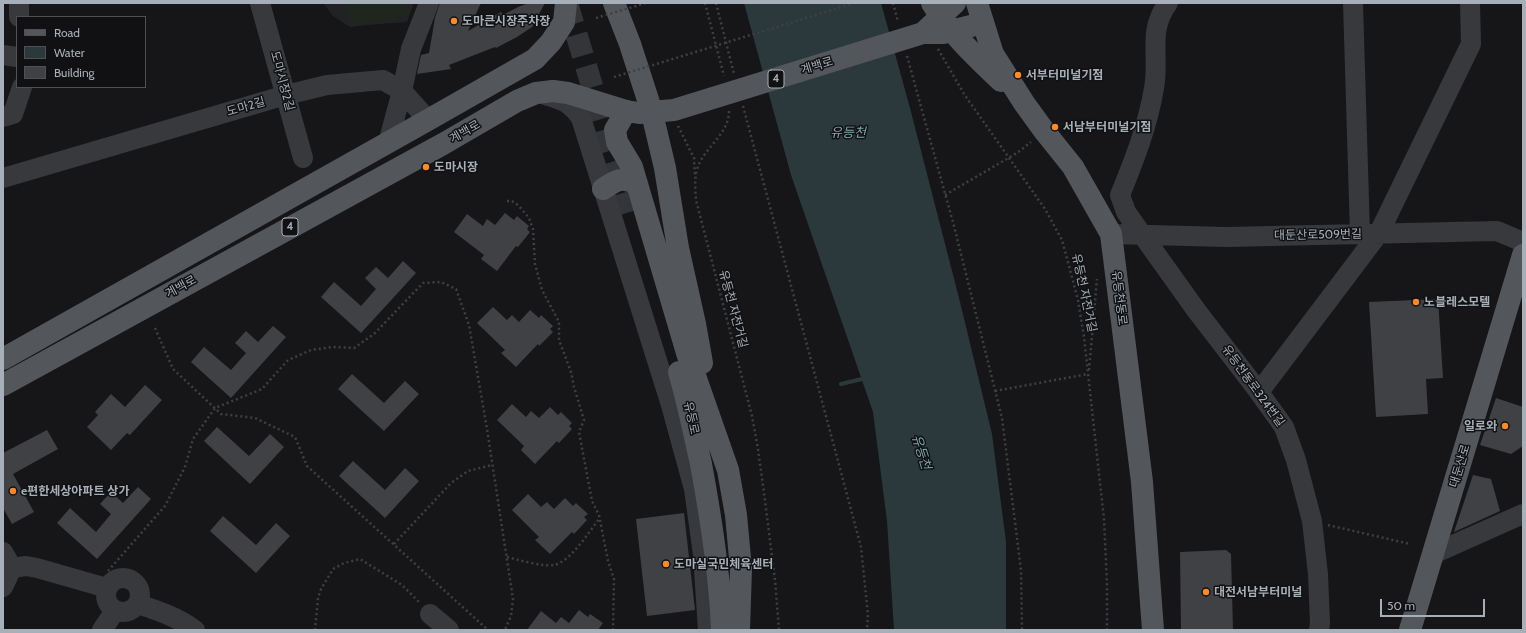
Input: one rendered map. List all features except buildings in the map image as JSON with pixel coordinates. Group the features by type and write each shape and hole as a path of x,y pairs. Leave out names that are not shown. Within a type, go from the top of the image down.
{"main road":[{"path":"614,3 643,83 665,168 678,248 695,324 711,419"},
{"path":"932,3 941,18 964,44 1024,103"},
{"name":"계백로","path":"3,385 443,144 517,101 536,93 553,90 568,93 626,111 639,113 674,110 929,37 955,3"},
{"name":"계백로","path":"3,359 535,59 551,42 563,10"},
{"path":"929,37 943,33 980,13"},
{"name":"유등천동로","path":"980,13 993,54 1024,103 1073,167 1111,234 1142,482 1153,630"},
{"path":"626,111 615,130 617,142 632,167 687,353 711,419"},
{"path":"603,189 612,183 625,179 637,184"},
{"name":"유등로","path":"630,212 688,400 714,540 722,630"},
{"name":"대둔산로","path":"1410,630 1523,255"},
{"name":"유등로","path":"711,419 728,470 736,515 741,569 739,630"}],"street":[{"path":"18,3 19,16"},
{"name":"도마시장2길","path":"260,3 303,158"},
{"path":"388,143 411,49 429,3"},
{"name":"유등천동로324번길","path":"1168,3 1159,19 1155,32 1156,58 1154,87 1146,120 1134,162 1120,195 1126,212 1196,310 1284,427 1296,460 1312,521 1318,574 1319,630"},
{"path":"1353,3 1360,234"},
{"path":"1259,392 1379,233 1471,44 1470,3"},
{"path":"3,55 16,57"},
{"name":"도마2길","path":"3,178 286,95 327,85 383,80 402,90"},
{"path":"3,117 13,114 22,88"},
{"path":"402,90 428,120"},
{"path":"536,93 561,100 574,107 581,118 671,405 694,489 703,555 708,630"},
{"name":"대둔산로509번길","path":"1111,234 1227,237 1497,231 1523,242"},
{"path":"1433,554 1523,514"},
{"path":"3,587 8,560 26,566 107,580 110,583 120,578 131,579 139,587 140,599 138,604 129,611 124,612 115,610 106,600 107,580"},
{"path":"138,604 184,621 195,630"},
{"path":"102,630 115,610"},
{"path":"430,614 449,630"}],"path":[{"path":"596,18 646,3"},
{"path":"705,3 725,82"},
{"path":"716,3 736,79"},
{"path":"614,77 855,3"},
{"path":"893,3 899,26"},
{"name":"유등천 자전거길","path":"929,37 964,94 1045,209 1062,240 1078,300 1084,337 1104,519 1107,585 1107,630"},
{"path":"905,49 945,195 1002,418 1020,570 1022,630"},
{"path":"742,102 861,547 868,615 868,630"},
{"name":"유등천 자전거길","path":"729,107 729,114 724,128 699,164 695,180 696,200 752,416 758,449 775,580 779,630"},
{"path":"676,122 694,158 695,180"},
{"path":"945,195 1017,153 1033,140"},
{"path":"506,201 512,201 518,205 529,218 533,229 536,264 542,290 559,322 559,340 571,372 584,420 579,432 592,501 600,519 608,561 614,579 613,630"},
{"path":"995,391 1088,376 1098,276"},
{"path":"107,580 165,506 185,467 193,439 215,408 262,389 288,360 299,355 311,350 333,347 354,348 374,334 424,283 441,282 456,290 469,326 513,599 511,616 505,630"},
{"path":"155,328 172,368 221,414 255,418 295,437 307,466 488,630"},
{"path":"394,544 450,483 468,471 492,465"},
{"path":"507,558 536,564 554,565 568,558 600,519"},
{"path":"1312,521 1410,544"},
{"path":"315,630 318,598 321,589 333,569 344,563 360,559 402,585 430,614"}],"shaded area":[{"path":"323,3 414,3 407,22 350,27 333,16"},
{"path":"344,3 408,3 410,15 350,27"}],"water":[{"name":"유등천","path":"744,3 881,3 910,108 960,302 992,434 1006,542 1006,630 894,630 887,521 873,412 791,175"}],"waterway":[{"path":"841,384 866,378"}],"tunnel":[{"path":"567,3 630,212"}],"place":[{"name":"도마큰시장주차장","path":"454,21"},
{"name":"서부터미널기점","path":"1018,75"},
{"name":"서남부터미널기점","path":"1055,127"},
{"name":"도마시장","path":"426,167"},
{"name":"노블레스모텔","path":"1416,302"},
{"name":"일로와","path":"1505,426"},
{"name":"e편한세상아파트 상가","path":"13,491"},
{"name":"도마실국민체육센터","path":"666,564"},
{"name":"대전서남부터미널","path":"1206,592"}]}
